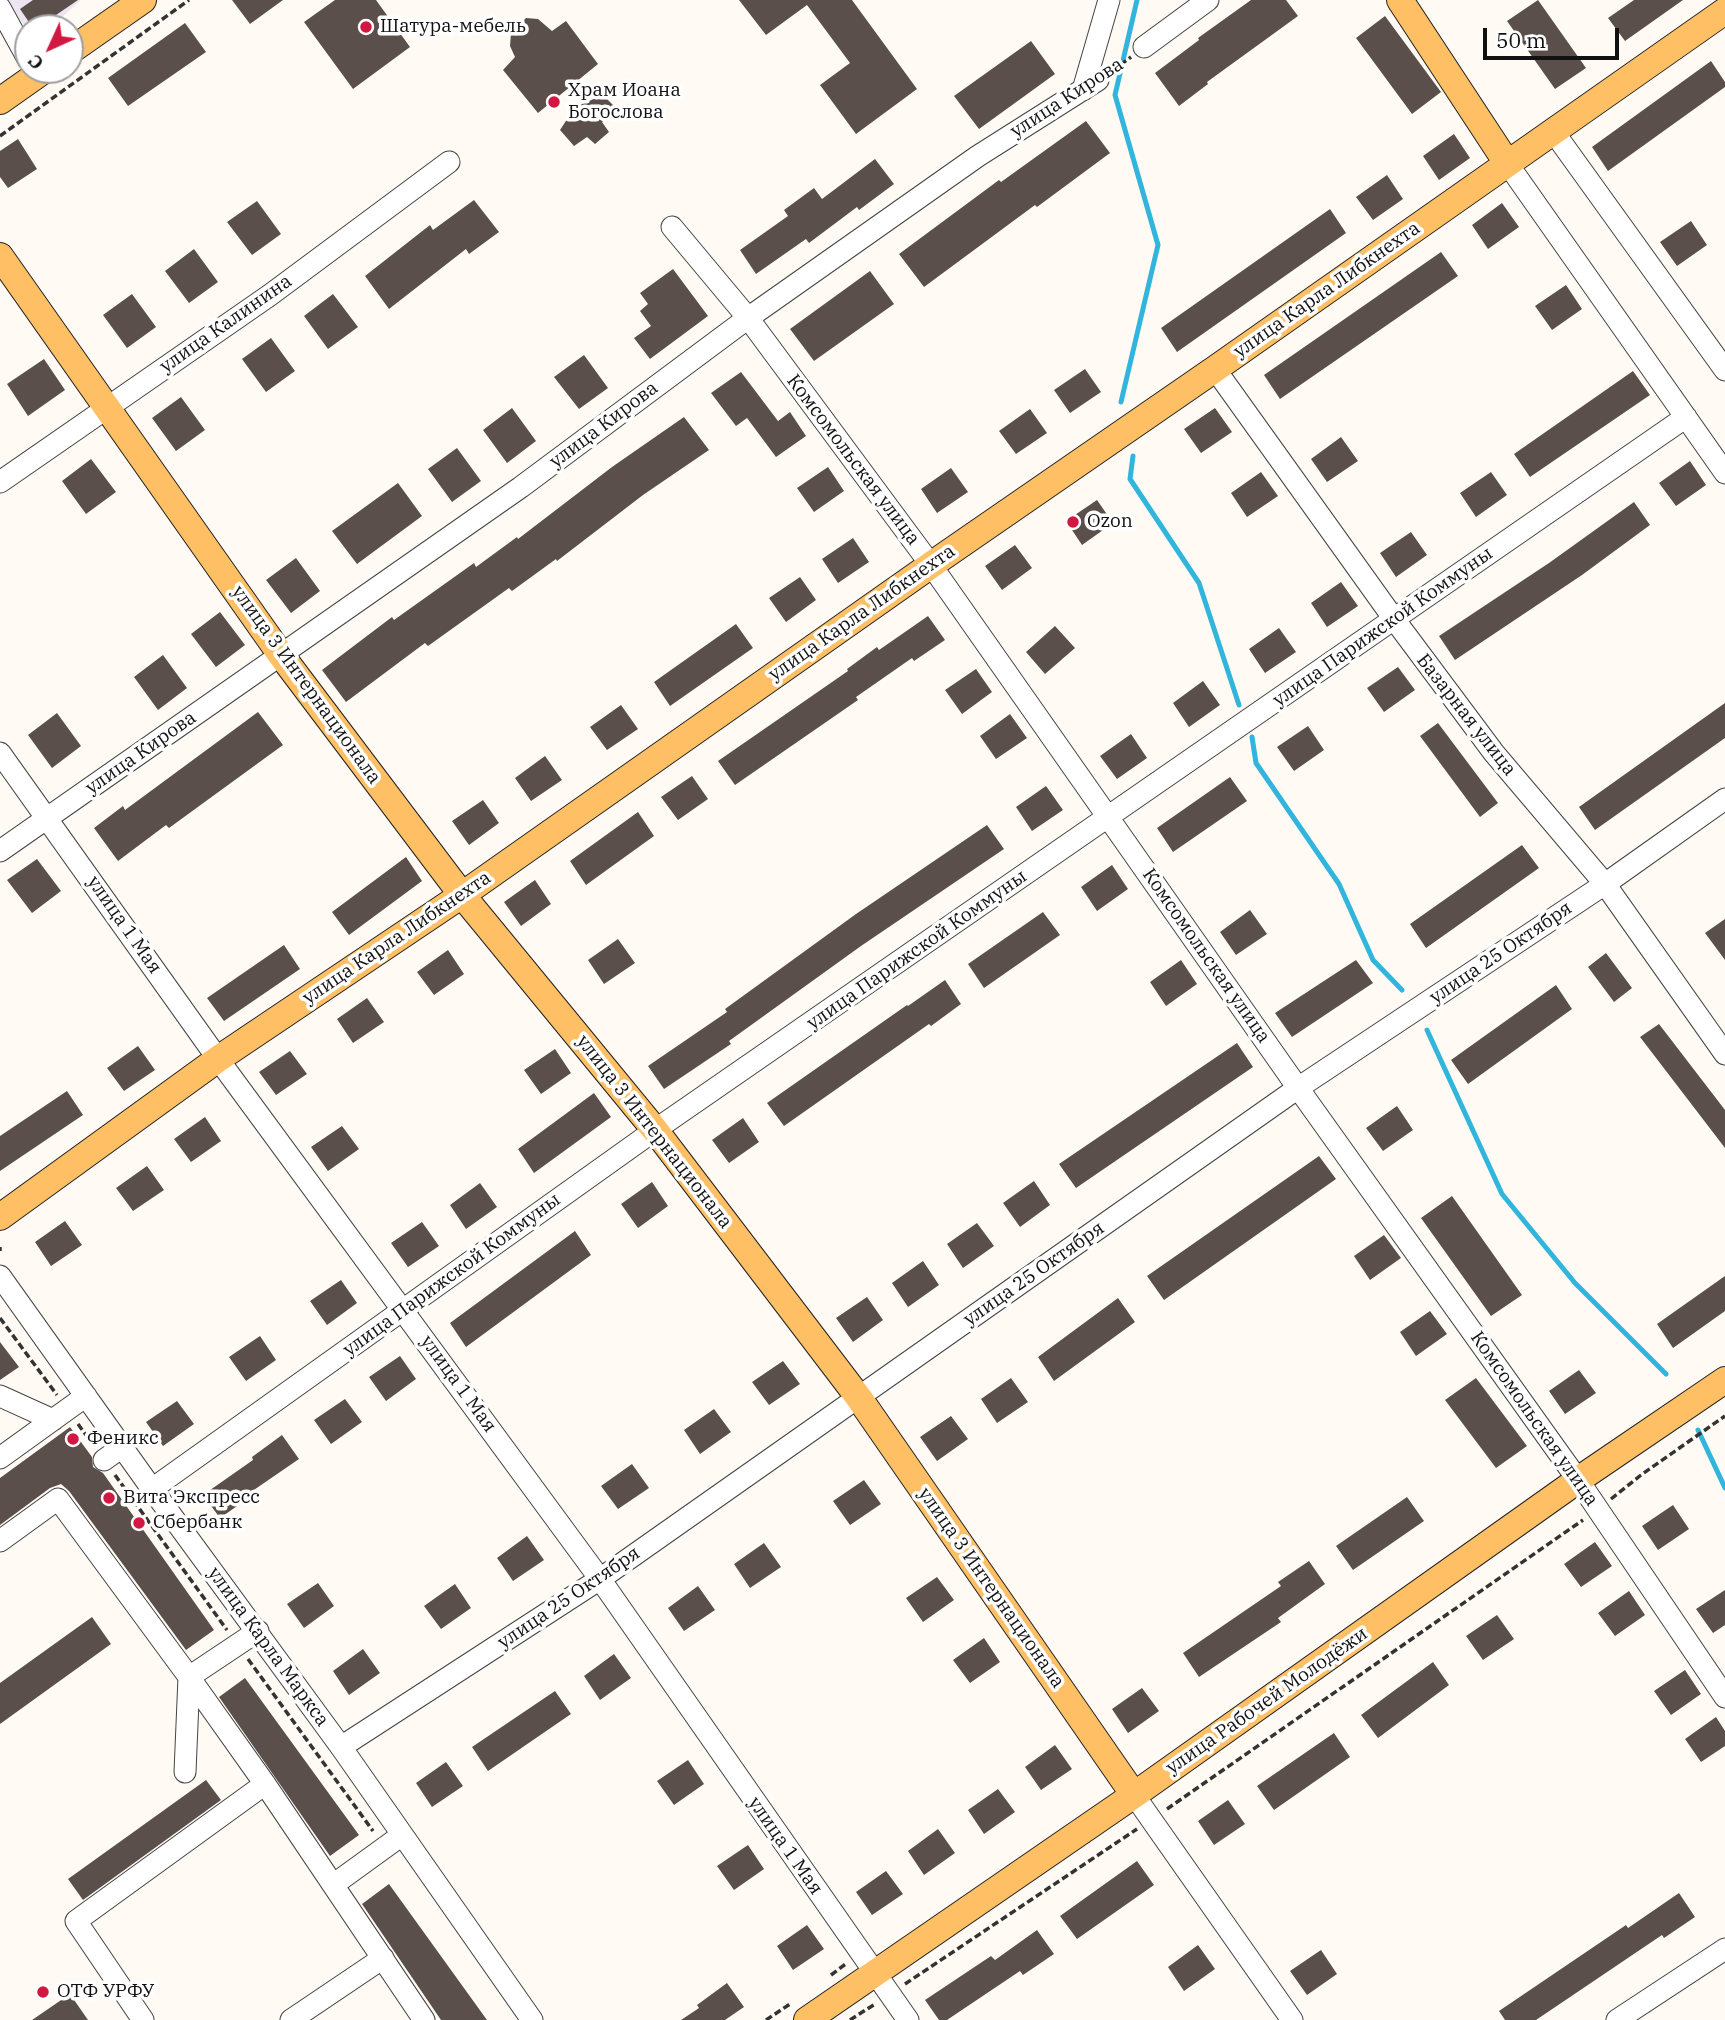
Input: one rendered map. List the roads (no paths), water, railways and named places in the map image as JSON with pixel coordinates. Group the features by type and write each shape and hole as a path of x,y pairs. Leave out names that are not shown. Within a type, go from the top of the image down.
{"main road":[{"path":"84,41 143,0"},
{"path":"1400,0 1507,163"},
{"name":"улица Карла Либкнехта","path":"0,1217 218,1059 463,895 1725,12"},
{"path":"0,101 20,84"},
{"name":"улица 3 Интернационала","path":"0,256 281,655 463,895 655,1130 859,1398 1134,1794"},
{"name":"улица Рабочей Молодёжи","path":"807,2020 881,1984 1134,1794 1578,1480 1725,1380"}],"street":[{"name":"улица Кирова","path":"0,851 521,487 748,318 978,156 1091,85 1110,0"},
{"name":"улица Кирова","path":"1144,47 1208,0"},
{"path":"0,8 14,30"},
{"path":"1553,131 1725,370"},
{"name":"улица Калинина","path":"0,482 270,295 449,162"},
{"path":"1507,163 1725,473"},
{"name":"Комсомольская улица","path":"672,227 748,318 931,565 1298,1088 1578,1480 1725,1697"},
{"name":"Базарная улица","path":"1216,369 1394,620 1494,753 1605,884 1725,1054"},
{"name":"улица Парижской Коммуны","path":"152,1489 655,1130 1686,417"},
{"name":"улица 1 Мая","path":"0,753 218,1059 600,1579 908,2020"},
{"name":"улица 25 Октября","path":"341,1747 600,1579 1298,1088 1605,884 1725,799"},
{"name":"улица Карла Маркса","path":"0,1276 341,1747 393,1841 532,2020"},
{"path":"0,1396 60,1415"},
{"path":"0,1458 86,1396"},
{"path":"104,1460 122,1447"},
{"path":"0,1541 58,1499 265,1784 424,2020"},
{"path":"189,1678 258,1631"},
{"path":"185,1772 189,1678"},
{"path":"143,2020 76,1920 265,1784"},
{"name":"улица 3 Интернационала","path":"1134,1794 1292,2020"},
{"path":"333,1885 393,1841"},
{"path":"1617,2020 1725,1949"},
{"path":"292,2020 383,1958"}],"waterway":[{"path":"1121,402 1158,245 1115,95 1137,0"},
{"path":"1133,456 1130,479 1199,583 1239,705"},
{"path":"1252,737 1256,763 1339,884 1373,960 1402,990"},
{"path":"1427,1030 1502,1194 1575,1283 1666,1374"},
{"path":"1698,1430 1725,1488"}],"place":[{"name":"Шатура-мебель","path":"366,27"},
{"name":"Храм Иоана Богослова","path":"554,102"},
{"name":"Ozon","path":"1073,522"},
{"name":"Феникс","path":"73,1439"},
{"name":"Вита Экспресс","path":"109,1498"},
{"name":"Сбербанк","path":"139,1523"},
{"name":"ОТФ УРФУ","path":"43,1992"}]}
